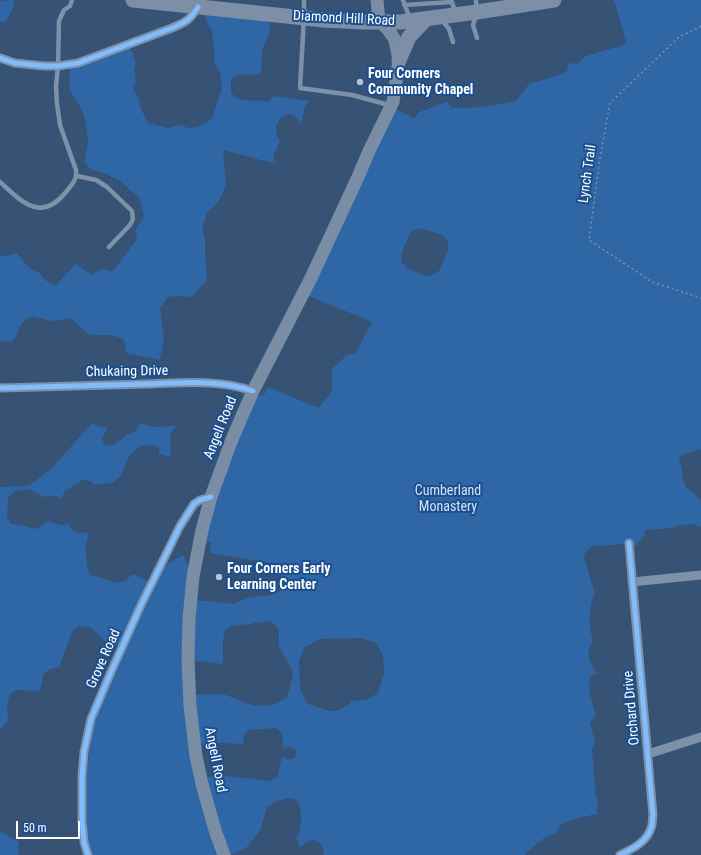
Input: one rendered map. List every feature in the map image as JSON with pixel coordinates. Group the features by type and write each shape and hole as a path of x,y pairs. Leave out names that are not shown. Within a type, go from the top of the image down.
{"main road":[{"name":"Diamond Hill Road","path":"133,0 324,20 362,22 411,21 431,7 477,3 511,4 546,1"},
{"path":"377,0 379,22"},
{"path":"399,60 409,37 431,7"},
{"name":"Angell Road","path":"224,855 215,830 196,756 190,706 188,665 189,619 193,577 202,530 211,497 231,442 253,391 311,278 393,102 399,60 395,40 386,27 379,22"}],"street":[{"path":"0,58 15,63 44,66 58,66 78,63 185,22 192,17 198,7"},
{"name":"Chukaing Drive","path":"0,388 109,384 210,383 236,386 253,391"},
{"name":"Grove Road","path":"88,855 84,842 82,821 82,777 84,752 91,718 141,605 180,526 194,504 200,500 211,497"},
{"name":"Orchard Drive","path":"620,855 648,836 652,827 653,815 629,544"},
{"path":"632,582 701,575"},
{"path":"648,754 701,737"}],"lane":[{"path":"0,182 20,200 29,206 38,208 50,206 60,200 77,176 60,125 56,86 59,21 64,10 70,6 72,0"},
{"path":"304,0 300,88 352,95 391,105"},
{"path":"411,21 404,3 415,2 431,7 449,29 453,42"},
{"path":"477,3 473,25 477,38"},
{"path":"77,176 96,180 106,187 132,211 133,219 130,225 109,247"}],"green space":[{"path":"14,0 13,8 5,22 0,22 0,1"},
{"name":"Cumberland Monastery","path":"614,0 701,0 701,449 679,457 685,486 701,500 701,527 693,524 677,525 673,528 645,530 644,536 634,548 627,544 594,546 587,550 584,557 595,594 590,610 593,641 590,645 588,653 590,661 597,673 591,677 589,685 590,696 596,715 590,723 595,742 592,750 596,797 598,799 597,814 566,822 558,828 556,834 543,839 524,855 324,855 322,845 313,839 300,847 296,838 300,830 301,823 299,804 292,798 286,798 267,806 260,831 246,848 231,855 80,855 87,854 85,798 90,736 98,705 123,647 105,641 90,627 79,626 73,630 59,667 50,669 44,673 40,691 17,690 10,694 7,705 8,720 0,730 0,487 29,486 52,468 92,423 108,428 102,438 104,445 108,446 114,445 128,434 136,431 139,424 153,427 178,426 173,429 170,436 171,457 159,454 159,447 157,446 143,445 134,451 128,458 120,477 112,483 95,485 91,481 82,480 65,491 61,499 56,496 45,497 28,489 15,491 8,498 7,517 11,524 23,525 34,529 42,526 48,521 61,525 68,524 72,530 79,533 89,532 85,548 88,571 91,575 117,583 124,581 133,574 151,583 165,566 183,555 192,572 194,600 235,604 248,598 278,593 282,585 282,581 278,564 210,553 211,542 203,541 203,538 255,395 264,395 268,387 319,408 332,391 332,369 347,355 355,354 372,322 304,294 395,109 414,118 419,112 447,102 453,108 483,107 516,101 529,84 564,73 567,71 568,63 577,64 586,56 623,45 626,42","holes":["418,228 443,235 448,242 448,250 439,271 431,276 423,275 407,268 401,261 402,252 410,233","271,621 279,630 279,647 293,671 287,698 273,705 255,706 223,694 191,695 190,660 222,664 225,630 232,626","361,638 376,643 383,655 384,673 378,693 366,700 351,701 350,704 336,711 330,711 308,704 300,689 299,661 304,648 319,639","276,728 282,734 283,748 291,747 296,750 296,756 293,759 286,759 282,756 278,776 271,781 225,776 205,777 200,744 243,744 244,735 249,730"]},
{"path":"204,14 270,14 269,34 262,50 261,73 253,75 242,74 231,80 231,92 236,98 241,100 269,101 273,97 277,96 309,101 304,108 301,124 297,118 290,114 278,121 276,132 280,141 273,156 276,164 223,150 226,185 219,201 206,214 203,228 205,237 207,280 192,297 168,297 160,308 164,338 160,360 126,353 122,338 109,335 91,335 71,318 52,321 31,316 20,326 14,340 11,342 0,341 0,257 17,253 30,268 40,273 45,280 54,285 57,284 76,264 92,275 102,268 109,271 114,270 137,239 135,231 144,216 140,199 119,180 104,173 92,170 84,162 88,143 86,124 83,112 70,90 69,65 130,46 136,63 134,69 136,82 133,87 148,123 168,128 181,125 188,128 198,127 212,119 222,87 220,72 215,63 212,30 209,27"},
{"path":"0,831 19,842 19,855 0,855"}],"cycle path":[{"path":"0,58 15,63 44,66 58,66 78,63 177,26 190,18 198,7"},
{"path":"0,388 214,383 240,387 253,391"},
{"path":"88,855 84,842 82,821 82,777 84,752 91,719 141,605 180,526 194,504 200,500 211,497"},
{"path":"620,855 643,841 652,826 653,815 629,543"}],"place":[{"name":"Four Corners Community Chapel","path":"360,82"},
{"name":"Four Corners Early Learning Center","path":"219,577"}]}
